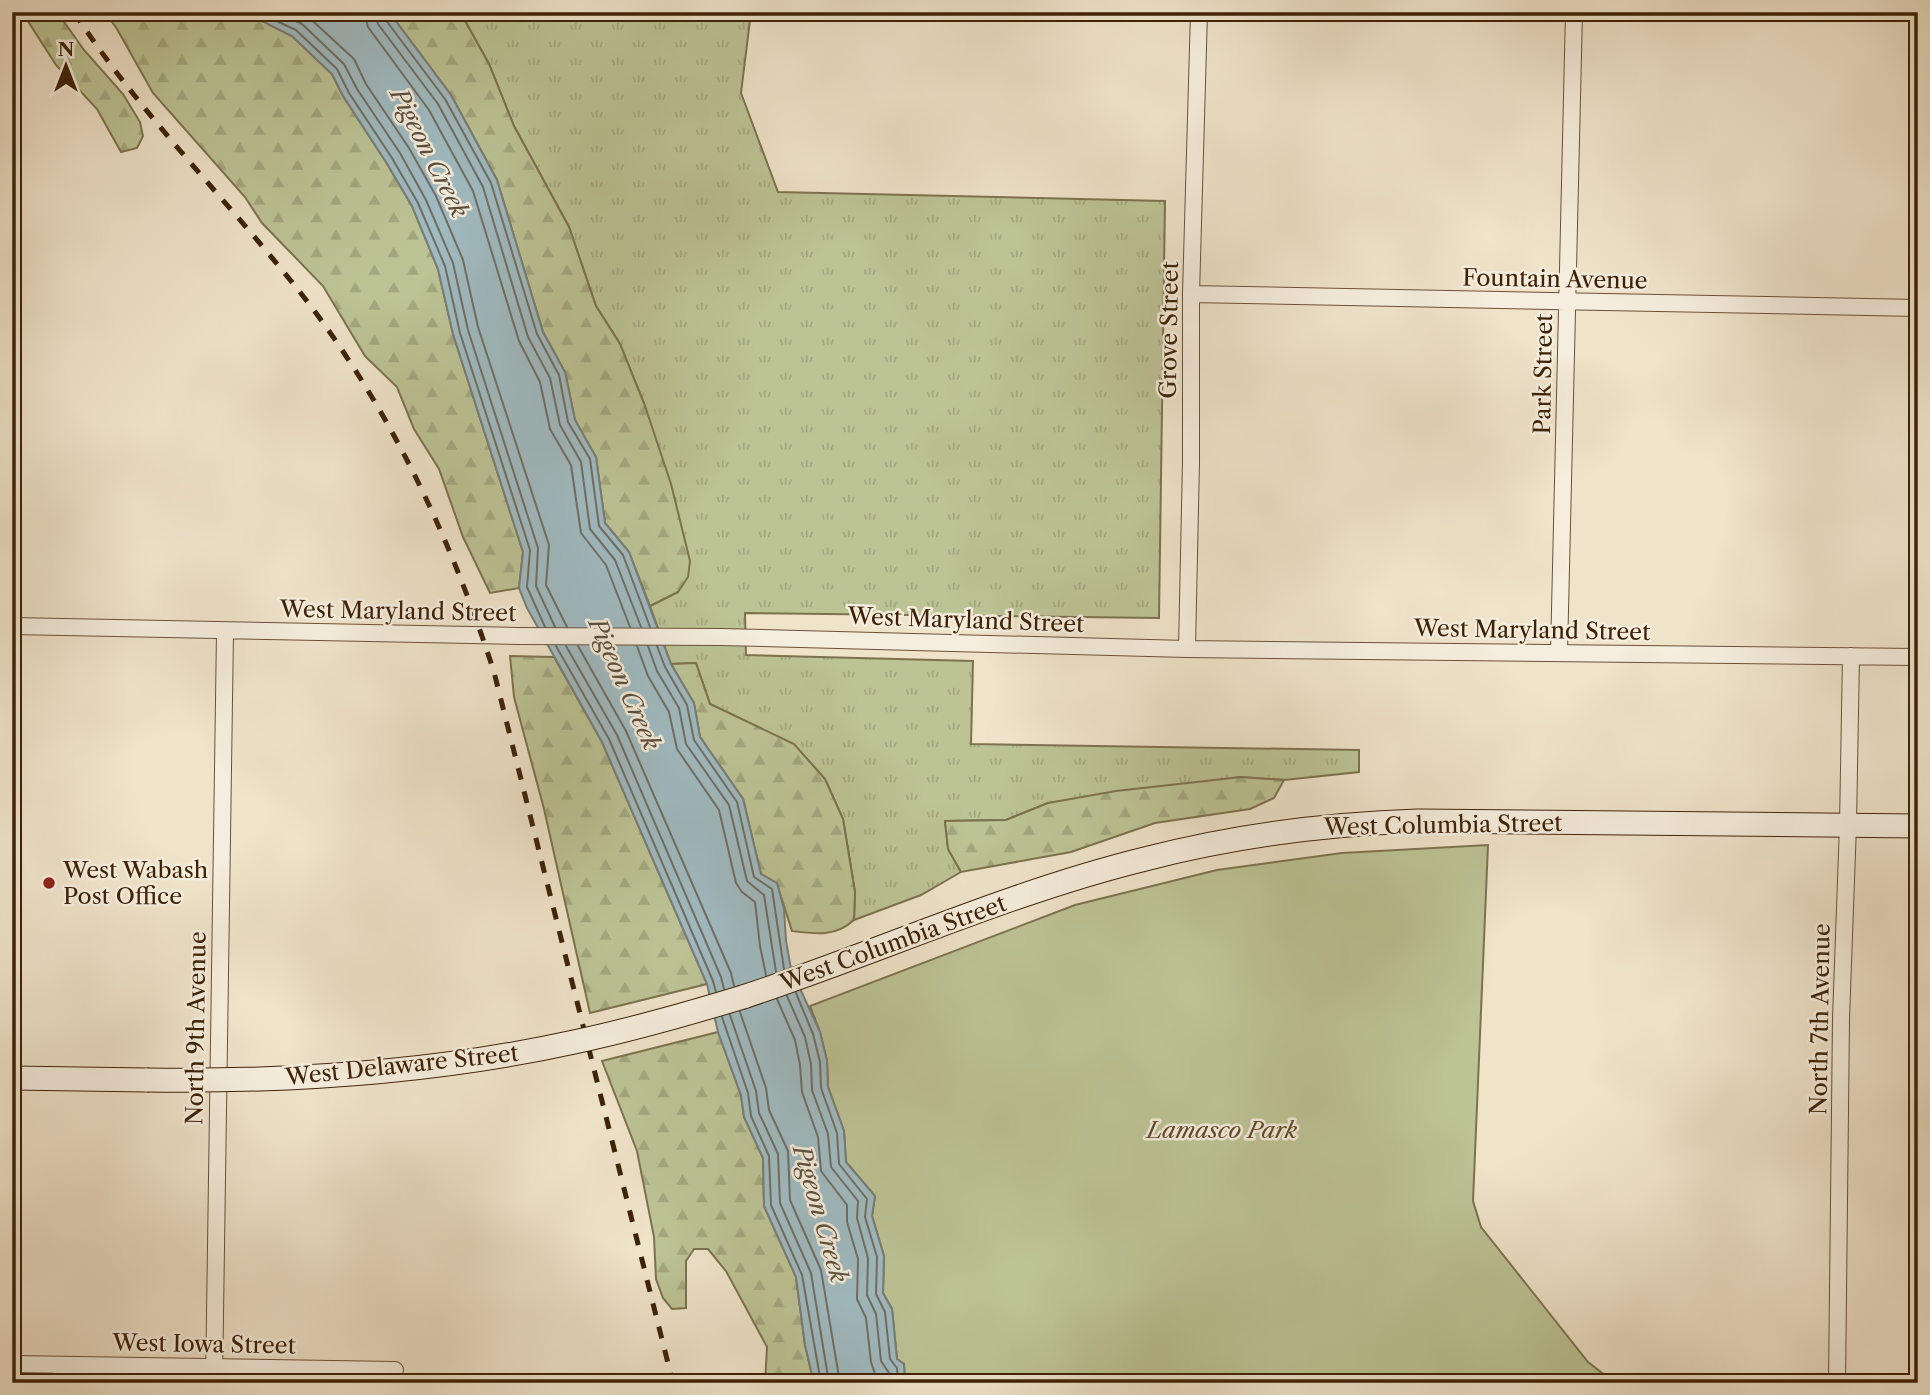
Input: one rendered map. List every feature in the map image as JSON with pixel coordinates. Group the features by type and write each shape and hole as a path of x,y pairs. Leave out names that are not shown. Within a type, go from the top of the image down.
{"main road":[{"name":"West Columbia Street","path":"743,997 1071,880 1213,843 1294,830 1374,822 1418,821 1918,826"},
{"name":"West Delaware Street","path":"12,1078 283,1079 423,1068 573,1043 743,997"}],"street":[{"name":"Grove Street","path":"1186,649 1191,461 1191,294 1199,12"},
{"name":"Park Street","path":"1559,653 1574,12"},
{"name":"Fountain Avenue","path":"1191,294 1918,308"},
{"name":"West Maryland Street","path":"12,626 225,632 722,637 1186,649 1918,657"},
{"name":"North 9th Avenue","path":"214,1375 225,632"},
{"name":"North 7th Avenue","path":"1837,1383 1841,1019 1851,656"},
{"name":"West Iowa Street","path":"12,1364 61,1364 214,1375 395,1370"},
{"path":"61,1364 61,1383"}],"green space":[{"path":"22,12 57,12 84,50 123,94 140,122 143,136 137,148 121,152 97,109 56,65"},
{"path":"105,12 244,12 292,36 332,74 412,206 438,269 453,334 523,552 519,588 490,593 463,537 439,469 414,429 397,387 365,356 323,286 262,223 245,197 153,93"},
{"path":"389,12 460,12 489,64 514,126 569,227 596,306 620,344 645,406 671,484 690,561 688,577 678,592 650,606 629,552 605,523 596,457 575,420 565,372 543,332 497,180 451,95"},
{"path":"460,12 751,12 741,93 778,192 1165,201 1159,618 745,613 746,655 973,661 971,744 1359,750 1359,772 1284,780 1241,777 1048,803 1006,820 945,821 948,849 961,872 921,895 854,920 855,892 843,819 825,779 793,744 710,704 696,663 671,664 650,606 678,592 645,406 620,344 596,306 569,227 514,126 489,64"},
{"path":"510,656 554,657 602,742 707,984 590,1013 544,809 514,697"},
{"path":"696,663 710,704 794,744 825,779 843,819 855,892 854,920 840,929 825,933 792,931 777,884 761,874 743,799 700,737 694,703 671,664"},
{"path":"1241,777 1284,780 1274,798 1250,809 1155,823 1071,852 961,872 948,849 945,821 1006,820 1048,803 1116,791"},
{"name":"Lamasco Park","path":"1488,845 1473,1201 1481,1227 1588,1362 1615,1383 905,1383 904,1364 897,1359 892,1309 883,1293 884,1256 872,1216 875,1196 846,1162 844,1131 828,1087 827,1061 810,1006 1075,905 1217,870 1342,853"},
{"path":"718,1032 741,1095 744,1117 763,1158 764,1206 796,1277 805,1345 814,1383 765,1383 767,1347 726,1271 708,1249 694,1249 686,1261 686,1308 672,1309 663,1298 656,1279 654,1237 637,1151 602,1061"}],"water":[{"name":"Pigeon Creek","path":"244,12 389,12 451,95 497,180 543,332 565,372 575,420 596,457 605,523 629,552 671,664 694,703 700,737 743,799 761,874 777,883 784,909 791,969 820,1032 827,1061 828,1087 844,1131 846,1162 875,1196 872,1216 884,1256 883,1293 892,1309 897,1359 904,1364 905,1383 814,1383 805,1345 796,1277 764,1206 763,1158 744,1117 741,1095 718,1032 707,984 602,742 527,608 519,588 523,552 453,334 438,269 412,206 332,74 292,36"}],"railway":[{"path":"74,12 130,89 283,272 343,351 395,438 440,529 460,576 494,672 673,1383"}],"place":[{"name":"West Wabash Post Office","path":"49,883"}]}
